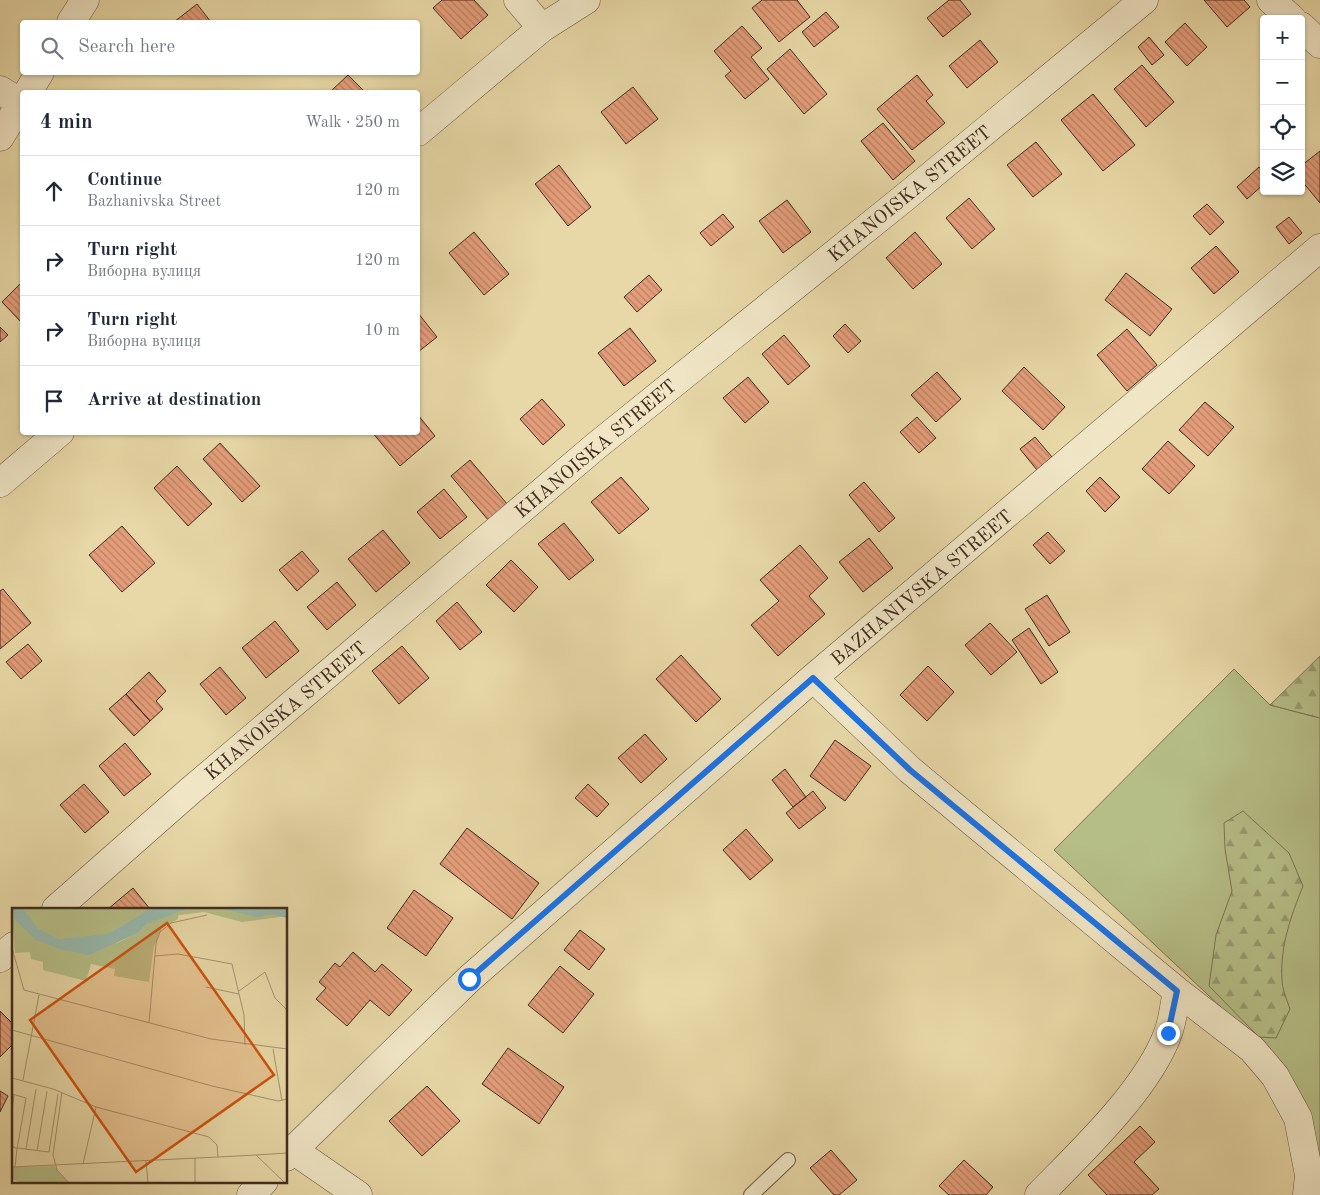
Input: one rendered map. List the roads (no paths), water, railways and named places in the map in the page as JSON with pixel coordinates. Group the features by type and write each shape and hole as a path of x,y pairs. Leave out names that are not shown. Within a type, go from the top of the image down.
{"street":[{"path":"72,20 85,0"},
{"path":"518,0 542,28"},
{"path":"420,130 542,28 586,0"},
{"name":"KHANOISKA STREET","path":"57,908 197,785 596,446 904,198 1144,0"},
{"path":"1271,0 1288,15"},
{"path":"1305,30 1320,44"},
{"path":"24,90 37,75"},
{"path":"0,137 18,97"},
{"name":"BAZHANIVSKA STREET","path":"290,1154 469,979 813,678 1320,248"},
{"path":"0,482 56,435"},
{"path":"813,678 910,770 1177,991 1252,1049 1275,1076 1298,1118 1308,1176 1307,1195"},
{"path":"0,958 12,948"},
{"path":"1039,1195 1099,1133 1150,1069 1168,1033 1177,991"},
{"path":"290,1154 358,1195"},
{"path":"252,1195 263,1182"}],"lane":[{"path":"751,1195 788,1160"}]}
